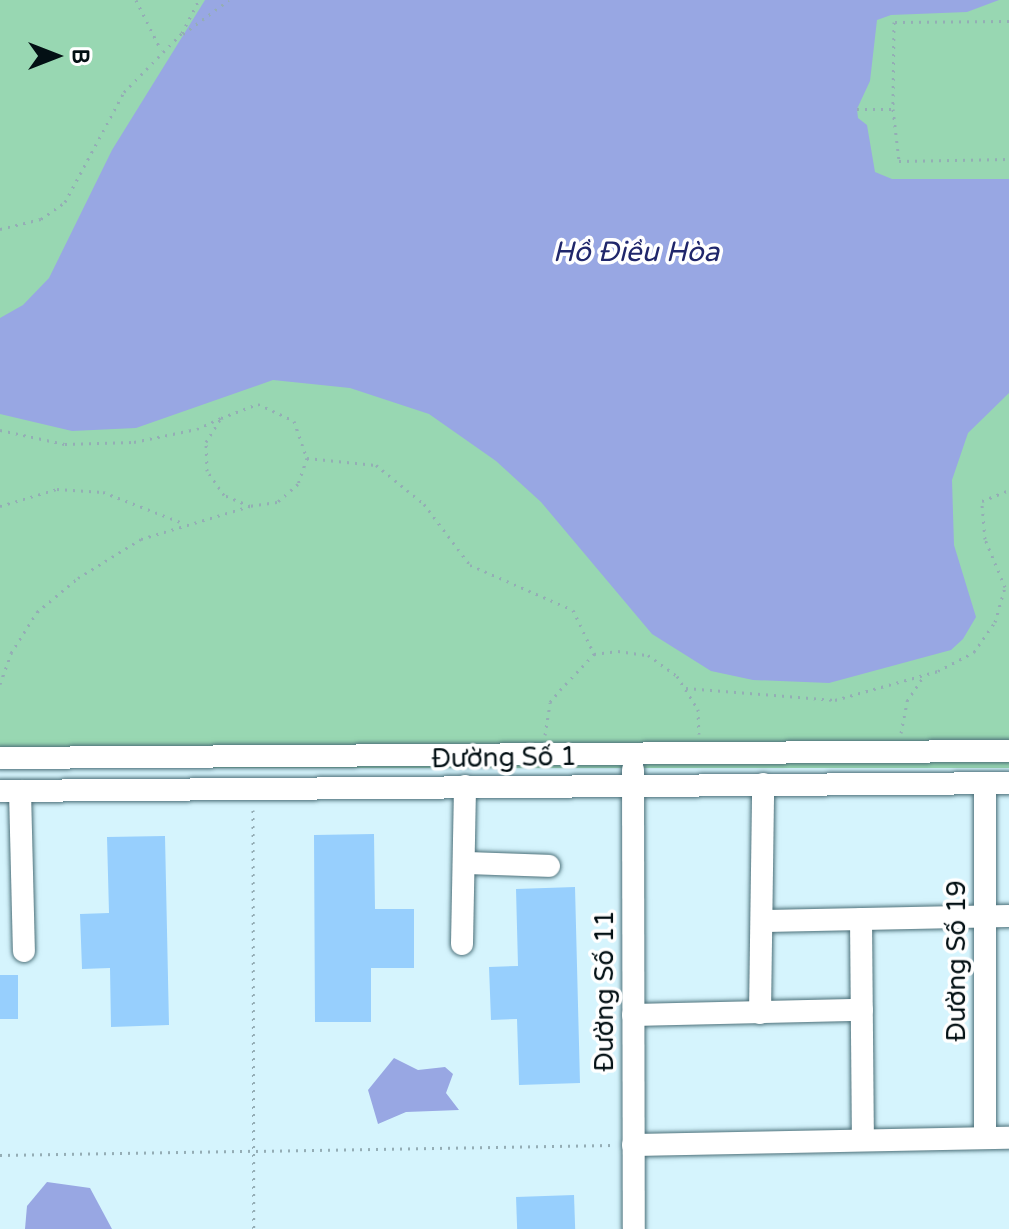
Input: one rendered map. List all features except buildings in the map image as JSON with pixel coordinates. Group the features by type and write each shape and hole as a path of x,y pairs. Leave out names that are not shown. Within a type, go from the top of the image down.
{"street":[{"name":"Đường Số 1","path":"0,758 1009,751"},
{"name":"Đường Số 11","path":"633,754 634,1229"},
{"name":"Đường Số 1","path":"10,791 633,783 1009,783"},
{"name":"Đường Số 19","path":"985,783 985,1138"},
{"path":"760,1013 765,921 763,784"},
{"path":"462,944 465,786"},
{"path":"10,791 24,951"},
{"path":"464,863 549,866"},
{"path":"765,921 1009,916"},
{"path":"861,919 863,1140"},
{"path":"633,1015 862,1010"},
{"path":"633,1145 1009,1138"}],"path":[{"path":"136,0 162,51"},
{"path":"0,229 41,219 65,202 124,92 182,33 199,0"},
{"path":"162,51 229,0"},
{"path":"1007,20 894,22 893,109 899,161 1009,159"},
{"path":"857,109 893,109"},
{"path":"0,430 65,444 134,442 197,429 258,404 294,421 307,458 298,484 277,502 184,523 141,539 78,578 47,604 11,653 0,684"},
{"path":"221,418 206,442 207,471 224,495 250,506"},
{"path":"307,458 376,465 424,504 470,565 573,610 594,654"},
{"path":"0,506 57,489 103,492 184,523"},
{"path":"686,688 835,700 925,674 974,652 995,622 1005,587 985,539 982,501 1009,490"},
{"path":"542,754 550,702 594,654 648,655 686,688 698,709 699,753"},
{"path":"900,751 907,701 925,674"},
{"path":"253,790 254,1229"},
{"path":"0,1155 633,1145"}],"green space":[{"path":"0,0 1009,0 1009,768 0,768"}],"water":[{"name":"Hồ Điều Hòa","path":"205,0 999,0 967,12 891,15 877,20 870,81 857,109 858,118 867,125 875,172 892,179 1009,179 1009,393 968,433 952,480 954,545 976,617 963,639 951,650 829,683 753,680 711,671 652,634 541,502 496,461 429,414 350,388 273,380 136,428 72,431 0,414 0,318 23,305 49,278 112,150"},
{"path":"394,1058 418,1070 445,1067 453,1074 446,1093 459,1110 406,1112 378,1124 368,1090"},
{"path":"47,1182 90,1188 112,1229 25,1229 27,1206"}]}
